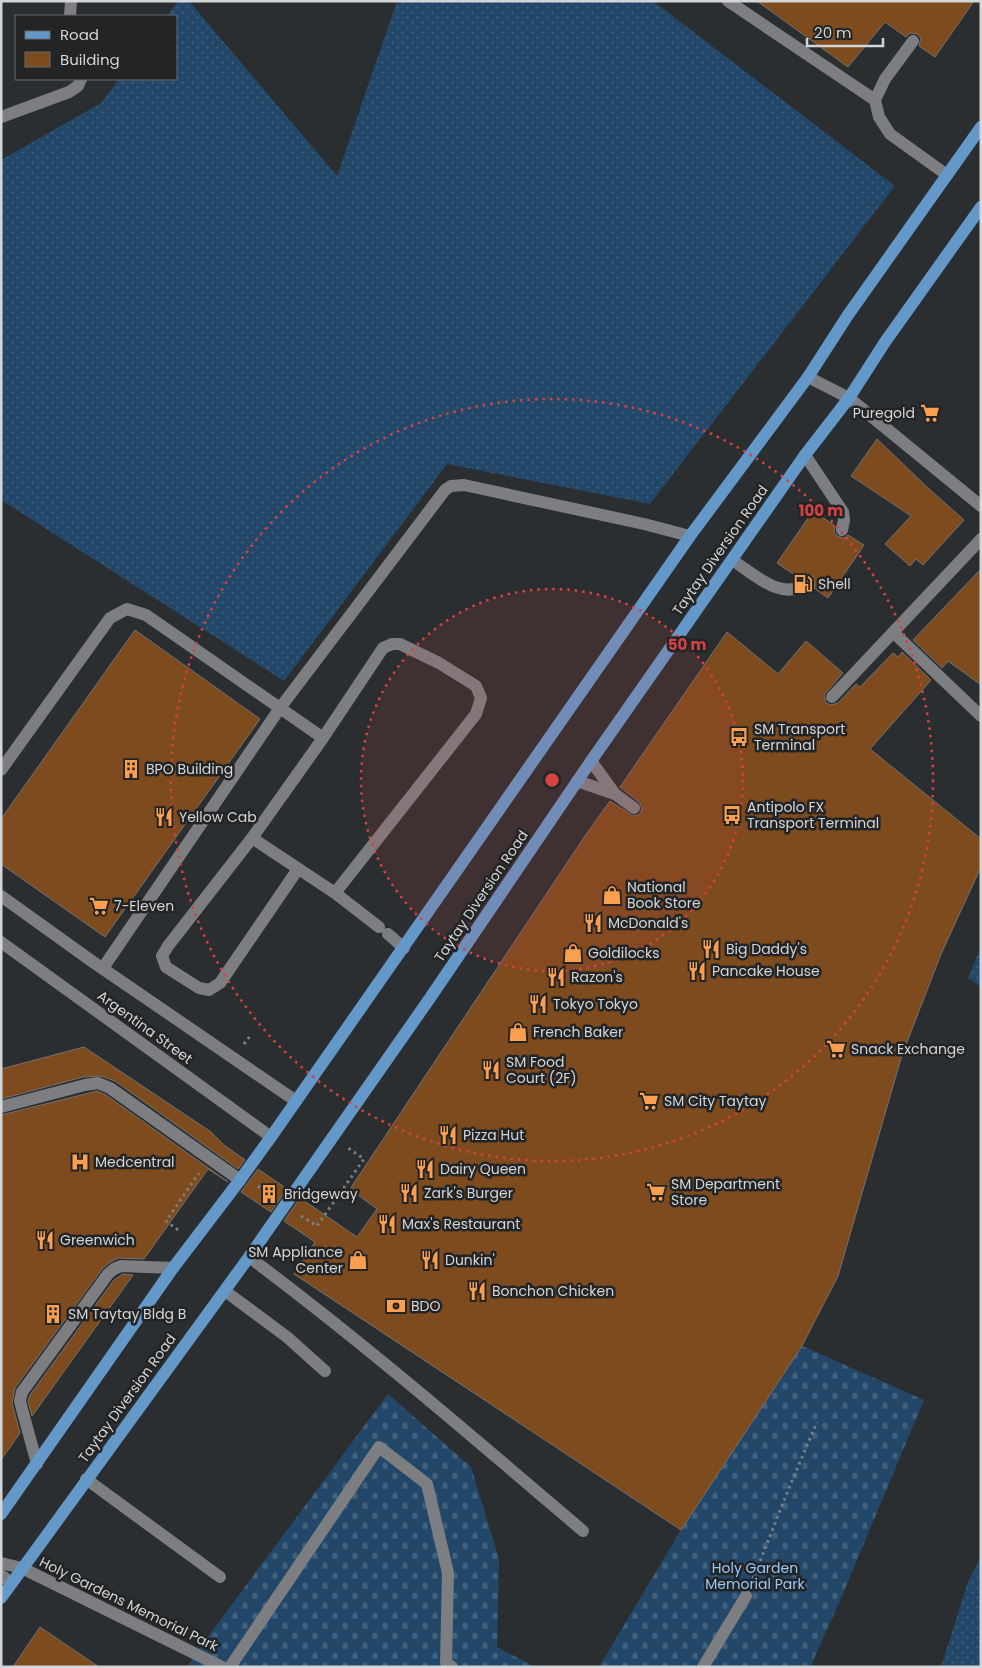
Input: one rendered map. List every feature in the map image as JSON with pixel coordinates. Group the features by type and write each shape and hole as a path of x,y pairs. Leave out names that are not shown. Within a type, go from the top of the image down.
{"main road":[{"path":"1,1514 173,1268 246,1181 271,1137 296,1101 690,536 808,376 848,315 981,126"},
{"name":"Taytay Diversion Road","path":"1,1598 6,1579 22,1568 249,1257 430,998 590,761 805,455 849,398 885,342 981,207"}],"street":[{"path":"70,15 71,1"},
{"path":"728,1 875,100"},
{"path":"913,41 885,79 875,100 879,117 890,134 947,175"},
{"path":"1,117 69,92 78,86 81,80"},
{"path":"808,376 849,398 981,506"},
{"path":"805,455 843,512 842,530"},
{"path":"102,968 280,708 441,494 451,486 464,485 644,524 690,536"},
{"path":"832,697 981,539"},
{"path":"732,560 774,587 795,590 807,583"},
{"path":"1,770 110,618 127,609 146,615 323,738"},
{"path":"894,633 981,716"},
{"path":"298,869 220,983 209,990 199,988 166,967 162,956 168,946 252,838 384,648 392,644 400,644 439,663 476,686 481,698 476,714 335,893"},
{"path":"590,761 615,794 634,808"},
{"path":"577,781 615,794"},
{"path":"252,838 335,893 404,948"},
{"path":"1,896 296,1101"},
{"name":"Argentina Street","path":"1,942 271,1137"},
{"path":"1,1107 98,1083 110,1088 246,1181"},
{"path":"249,1257 293,1290 469,1434 583,1531"},
{"path":"37,1464 20,1401 22,1392 108,1274 114,1269 121,1266 173,1268"},
{"path":"225,1290 287,1337 325,1371"},
{"path":"230,1667 379,1447 427,1484 448,1573 446,1663 452,1667"},
{"path":"86,1480 220,1577"},
{"name":"Holy Gardens Memorial Park","path":"1,1563 22,1568 222,1667"},
{"path":"703,1667 746,1596"}],"path":[{"path":"300,1215 316,1226 364,1158"},
{"path":"166,1221 202,1169"},
{"path":"246,1181 276,1199"},
{"path":"746,1596 788,1488 817,1422"}],"green space":[{"path":"178,1 189,1 337,176 397,1 653,1 895,186 650,504 447,464 284,681 1,500 1,160 101,103 118,80 178,80 178,15 168,15"},
{"path":"981,947 981,987 968,978"},
{"name":"Holy Garden Memorial Park","path":"802,1346 924,1400 811,1665 809,1667 599,1667 681,1530"},
{"path":"388,1394 471,1467 499,1559 497,1647 535,1667 187,1667 201,1646"},
{"path":"981,1556 981,1667 941,1667 968,1582"}],"building":[{"path":"757,1 974,1 935,57 919,46 921,38 917,34 910,33 906,37 885,22 848,67"},
{"path":"877,439 964,520 923,565 916,559 910,566 885,544 911,516 851,476"},
{"path":"813,511 835,526 834,532 837,536 844,538 848,535 864,545 828,598 814,588 815,583 812,576 807,575 799,578 777,563"},
{"path":"981,569 981,685 948,661 942,668 913,640"},
{"name":"BPO Building","path":"135,630 260,719 105,937 1,864 1,819"},
{"name":"SM City Taytay","path":"727,632 778,674 806,641 843,673 824,695 826,703 831,705 838,703 856,684 860,687 893,653 898,657 902,652 931,680 870,749 981,839 981,867 941,954 902,1055 838,1276 802,1346 681,1530 294,1274 315,1242 284,1221 300,1198 357,1237 377,1209 350,1189 610,801 633,816 641,812 642,808 639,802 620,787"},
{"path":"84,1047 211,1132 224,1145 245,1160 238,1169 115,1081 101,1076 83,1077 1,1099 1,1069"},
{"name":"SM Taytay Bldg B","path":"97,1091 106,1095 228,1182 208,1169 144,1259 118,1258 102,1269 15,1388 12,1403 20,1433 1,1460 1,1115"},
{"path":"258,1169 287,1189 271,1212 241,1192"},
{"path":"123,1274 133,1275 32,1416 28,1401 30,1395 114,1280"},
{"path":"40,1627 99,1667 13,1667"}],"place":[{"name":"Puregold","path":"930,413"},
{"name":"Shell","path":"803,584"},
{"name":"SM Transport Terminal","path":"739,737"},
{"name":"BPO Building","path":"131,769"},
{"name":"Antipolo FX Transport Terminal","path":"732,815"},
{"name":"Yellow Cab","path":"164,817"},
{"name":"National Book Store","path":"612,895"},
{"name":"7-Eleven","path":"99,906"},
{"name":"McDonald's","path":"593,923"},
{"name":"Big Daddy's","path":"711,949"},
{"name":"Goldilocks","path":"573,953"},
{"name":"Pancake House","path":"697,971"},
{"name":"Razon's","path":"556,977"},
{"name":"Tokyo Tokyo","path":"538,1004"},
{"name":"French Baker","path":"518,1032"},
{"name":"Snack Exchange","path":"836,1049"},
{"name":"SM Food Court (2F)","path":"491,1070"},
{"name":"SM City Taytay","path":"649,1101"},
{"name":"Pizza Hut","path":"448,1135"},
{"name":"Medcentral","path":"80,1162"},
{"name":"Dairy Queen","path":"425,1169"},
{"name":"SM Department Store","path":"656,1192"},
{"name":"Zark's Burger","path":"409,1193"},
{"name":"Bridgeway","path":"269,1194"},
{"name":"Max's Restaurant","path":"387,1224"},
{"name":"Greenwich","path":"45,1240"},
{"name":"SM Appliance Center","path":"358,1260"},
{"name":"Dunkin'","path":"430,1260"},
{"name":"Bonchon Chicken","path":"477,1291"},
{"name":"BDO","path":"396,1306"},
{"name":"SM Taytay Bldg B","path":"53,1314"}]}
